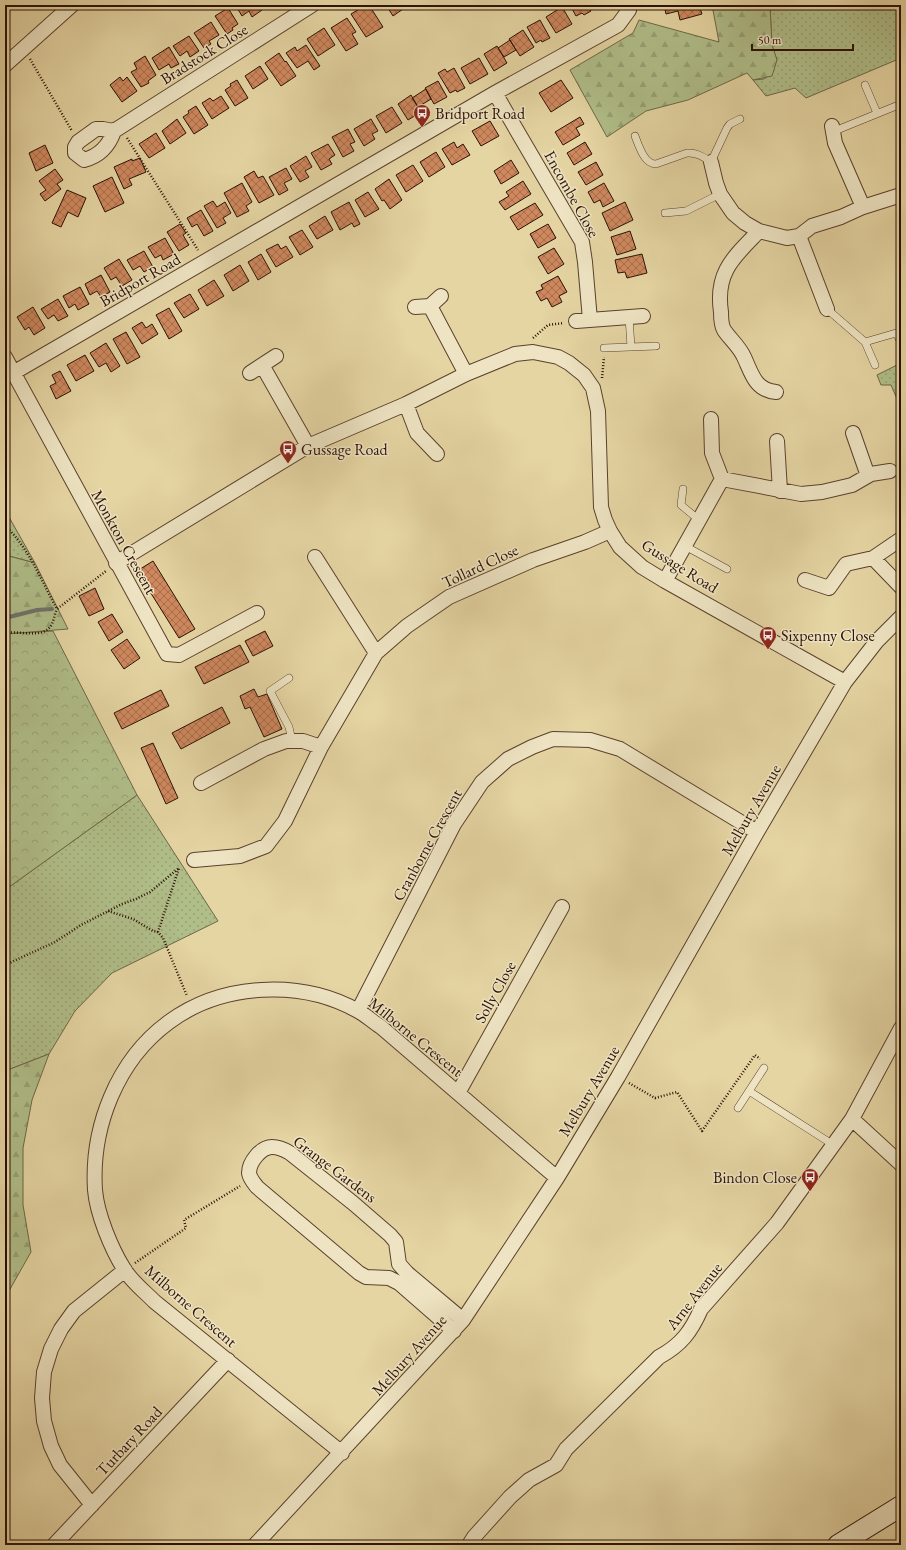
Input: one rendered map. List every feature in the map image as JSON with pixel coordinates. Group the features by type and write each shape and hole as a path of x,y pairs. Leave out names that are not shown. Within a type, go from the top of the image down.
{"street":[{"path":"5,65 72,5"},
{"name":"Bradstock Close","path":"78,142 75,147 75,153 84,160 90,158 108,146 117,129 312,5"},
{"name":"Bridport Road","path":"13,373 495,93 618,25 629,10 630,5"},
{"name":"Encombe Close","path":"495,93 582,242 590,320"},
{"path":"78,142 96,129 117,129"},
{"path":"832,129 835,143 863,207"},
{"path":"711,162 720,194 733,213 758,231 788,238 799,236 812,226 901,195"},
{"path":"758,231 732,259 721,280 719,302 723,328 742,352 754,379 762,388 768,391 776,392"},
{"path":"799,236 826,308"},
{"path":"415,307 430,306 441,296"},
{"path":"430,306 466,374"},
{"path":"576,321 643,316"},
{"name":"Gussage Road","path":"116,563 308,446 406,404 466,374 515,354 533,352 546,354 563,360 578,368 593,388 598,411 601,507 610,531 620,547 635,561 665,581 845,682"},
{"path":"276,356 256,369 308,446"},
{"name":"Monkton Crescent","path":"5,357 167,654 179,655 257,613"},
{"path":"406,404 417,433 437,454"},
{"path":"711,419 712,453 722,479"},
{"path":"854,433 868,476"},
{"path":"777,441 780,491"},
{"path":"722,479 801,494 822,492 852,485 868,476 890,471"},
{"path":"665,581 722,479"},
{"name":"Tollard Close","path":"194,860 240,856 266,846 285,821 321,747 376,653 408,626 449,597 533,560 586,542 610,531"},
{"path":"805,580 829,588 846,564 873,558 901,539"},
{"path":"315,557 376,653"},
{"path":"873,558 901,587"},
{"name":"Melbury Avenue","path":"255,1545 459,1326 557,1178 618,1077 757,832 845,682 877,641 901,617"},
{"name":"Cranborne Crescent","path":"358,1011 454,824 482,782 508,759 532,747 553,739 590,740 620,749 757,832"},
{"path":"201,783 264,749 286,741 304,741 321,747"},
{"name":"Solly Close","path":"458,1094 562,906"},
{"name":"Milborne Crescent","path":"342,1453 155,1302 136,1284 125,1270 115,1253 103,1223 96,1191 95,1163 99,1135 105,1112 114,1089 129,1064 147,1042 168,1022 192,1007 219,997 244,991 270,989 302,992 332,999 358,1011 381,1027 557,1178"},
{"name":"Arne Avenue","path":"469,1545 474,1537 510,1497 529,1480 556,1465 566,1449 659,1357 674,1349 694,1326 701,1309 777,1223 852,1118 901,1028"},
{"path":"852,1118 901,1164"},
{"name":"Grange Gardens","path":"251,1179 249,1172 251,1166 256,1156 262,1151 270,1146 290,1154 353,1203 390,1235 396,1242 394,1271"},
{"path":"251,1179 263,1192 359,1273 366,1277 394,1271 399,1284 459,1326"},
{"path":"92,1505 60,1465 51,1446 44,1421 42,1398 44,1372 51,1350 61,1329 74,1311 125,1270"},
{"name":"Turbary Road","path":"54,1545 228,1360"},
{"path":"838,1545 901,1506"}],"lane":[{"path":"865,85 877,113"},
{"path":"832,129 901,104"},
{"path":"635,136 647,160 652,164 692,152 711,162 727,128 730,124 740,119"},
{"path":"665,213 686,211 720,194"},
{"path":"826,308 865,342 875,365"},
{"path":"623,318 631,347"},
{"path":"865,342 896,333 901,342"},
{"path":"604,348 656,346"},
{"path":"683,489 681,505 699,520"},
{"path":"685,546 727,569"},
{"path":"289,678 270,691 288,727 292,741"},
{"path":"738,1108 764,1068"},
{"path":"749,1091 832,1144"}],"path":[{"path":"24,48 78,142"},
{"path":"117,129 205,261"},
{"path":"515,354 548,325 576,321"},
{"path":"602,379 604,348"},
{"path":"5,526 14,534 24,548 57,609"},
{"path":"5,633 38,633 48,629 52,624 57,609 116,563"},
{"path":"5,965 55,942 81,925 150,892 179,868 158,932"},
{"path":"108,911 133,919 153,931 158,932 163,938 192,1007"},
{"path":"618,1077 655,1098 677,1092 702,1130 755,1055 767,1063 764,1068"},
{"path":"125,1270 186,1228 184,1220 251,1179"}],"green space":[{"path":"712,5 770,5 772,45 777,60 772,76 753,80 747,73 688,100 646,111 607,137 570,70 633,33 639,20 719,42"},
{"path":"782,5 901,5 901,58 806,98 795,88 766,96 753,80 764,79 777,60 772,46 770,8"},
{"path":"901,363 901,408 891,385 881,385 877,375"},
{"path":"5,510 35,563 5,555"},
{"path":"5,555 35,563 68,629 5,634"},
{"path":"53,631 137,795 5,890 5,634"},
{"path":"137,795 218,921 112,973 75,1011 49,1054 5,1071 5,890"},
{"path":"49,1054 32,1100 23,1148 23,1205 31,1252 5,1298 5,1071"}],"building":[{"path":"258,5 262,10 252,17 249,11 242,16 236,6"},
{"path":"366,5 369,5 383,27 366,37 351,14"},
{"path":"386,5 405,5 406,7 393,16"},
{"path":"556,5 561,5 572,24 556,33 546,17 557,10"},
{"path":"570,5 587,5 591,11 584,15 582,13 576,16"},
{"path":"664,5 699,5 702,14 680,20 678,11 666,14"},
{"path":"228,8 238,24 227,34 215,16"},
{"path":"347,18 356,32 352,34 358,44 346,51 331,28"},
{"path":"540,20 550,38 536,43 527,27"},
{"path":"211,22 219,35 209,41 211,44 204,48 194,33"},
{"path":"324,28 335,45 318,56 307,39"},
{"path":"523,30 534,47 520,56 509,39"},
{"path":"189,36 199,51 190,57 187,51 180,56 173,46"},
{"path":"510,40 516,50 504,57 498,48"},
{"path":"306,45 320,66 314,70 308,61 297,68 286,53 295,47 297,51"},
{"path":"497,46 507,63 494,71 484,54"},
{"path":"169,47 179,64 171,68 169,64 159,70 152,58"},
{"path":"279,53 296,76 281,86 265,63"},
{"path":"145,56 156,75 148,81 149,83 141,87 131,72 137,69 134,63"},
{"path":"479,58 488,74 470,84 461,68"},
{"path":"260,66 268,79 253,89 245,76"},
{"path":"454,68 465,88 457,92 456,90 450,93 438,73 445,69 447,72"},
{"path":"120,77 123,81 127,77 137,91 122,102 110,85"},
{"path":"237,80 248,98 235,106 225,90 231,86 230,84"},
{"path":"561,80 573,98 551,112 539,93"},
{"path":"438,81 447,97 434,104 425,88"},
{"path":"426,89 431,99 418,107 412,98"},
{"path":"411,95 421,112 408,120 398,104"},
{"path":"221,96 229,108 212,119 202,103 210,98 213,101"},
{"path":"196,106 208,125 194,134 183,117 189,113 188,111"},
{"path":"392,107 402,123 386,133 376,116"},
{"path":"580,117 584,124 576,128 580,135 563,145 555,132"},
{"path":"177,119 186,133 170,144 162,131"},
{"path":"371,119 378,131 372,134 375,139 364,146 354,129"},
{"path":"490,121 499,136 481,146 472,131"},
{"path":"348,129 355,142 350,144 354,151 343,157 332,137"},
{"path":"156,133 165,148 149,158 139,144"},
{"path":"454,142 457,148 463,144 470,155 452,165 442,149"},
{"path":"585,142 592,154 574,165 567,153"},
{"path":"328,144 335,155 329,159 332,164 321,170 311,153"},
{"path":"45,145 53,163 36,171 29,153"},
{"path":"436,152 445,167 429,177 420,162"},
{"path":"306,156 312,167 305,171 309,177 300,182 290,166"},
{"path":"140,158 146,172 129,179 132,185 124,189 114,167 132,159 132,161"},
{"path":"511,160 519,173 501,184 494,171"},
{"path":"596,162 603,175 586,185 578,172"},
{"path":"413,165 423,181 406,192 396,175"},
{"path":"286,168 292,179 284,183 288,190 279,195 269,177"},
{"path":"55,169 63,180 57,184 61,189 45,201 40,194 46,190 39,181"},
{"path":"254,171 258,178 263,176 274,195 259,203 244,177"},
{"path":"112,177 124,203 105,212 93,186"},
{"path":"389,179 402,200 390,209 384,200 382,201 375,189"},
{"path":"523,181 531,194 505,210 499,202 509,196 506,192"},
{"path":"242,183 252,202 246,206 249,211 237,217 224,193"},
{"path":"604,183 614,201 603,207 600,200 594,203 588,192"},
{"path":"67,190 86,198 78,217 68,212 61,227 52,223"},
{"path":"368,192 379,209 365,217 355,200"},
{"path":"213,201 217,207 225,202 231,213 223,218 226,223 217,228 204,206"},
{"path":"349,202 360,224 354,227 352,223 340,230 331,212"},
{"path":"625,202 633,220 610,231 602,213"},
{"path":"535,203 543,215 518,230 510,217"},
{"path":"201,210 213,231 204,236 197,224 192,227 187,218"},
{"path":"325,216 333,230 317,239 309,226"},
{"path":"180,224 186,233 183,235 189,245 179,251 167,232"},
{"path":"548,224 556,238 538,248 530,234"},
{"path":"302,230 313,247 300,255 289,237"},
{"path":"630,231 636,249 617,255 611,237"},
{"path":"165,238 174,254 163,260 161,255 155,258 148,247"},
{"path":"278,244 281,249 286,246 293,257 276,267 266,250"},
{"path":"554,248 564,264 548,274 538,257"},
{"path":"144,251 153,267 144,272 140,266 133,270 127,260"},
{"path":"261,254 271,272 258,280 248,262"},
{"path":"642,254 647,273 627,278 625,272 618,273 615,260"},
{"path":"119,259 132,280 122,286 116,277 111,280 104,268"},
{"path":"240,265 249,281 233,291 224,275"},
{"path":"101,275 110,292 101,297 97,291 90,295 85,284"},
{"path":"558,276 567,292 559,296 562,302 552,307 547,298 541,301 536,292 543,289 541,285"},
{"path":"214,280 224,296 207,306 198,290"},
{"path":"80,287 89,304 78,310 75,304 69,308 63,296"},
{"path":"190,294 199,309 184,318 174,303"},
{"path":"58,299 68,316 58,321 54,315 48,319 41,309"},
{"path":"33,307 45,328 34,335 29,327 25,330 17,317"},
{"path":"169,308 182,331 169,339 156,315"},
{"path":"142,322 146,328 152,324 158,334 142,344 132,328"},
{"path":"126,332 140,357 127,364 113,339"},
{"path":"106,343 120,366 111,372 106,363 99,367 90,353"},
{"path":"85,355 94,371 76,381 67,365"},
{"path":"60,371 71,391 56,399 50,386 56,383 52,375"},
{"path":"153,561 195,629 179,638 137,571"},
{"path":"95,588 104,609 89,616 79,596"},
{"path":"112,614 123,632 109,641 98,622"},
{"path":"265,631 273,646 253,656 245,641"},
{"path":"127,639 140,658 124,669 111,650"},
{"path":"240,645 249,662 204,684 195,667"},
{"path":"254,689 258,697 267,694 282,729 264,737 250,707 245,709 240,696"},
{"path":"161,690 169,706 122,729 114,713"},
{"path":"222,707 230,723 181,749 172,733"},
{"path":"153,743 178,798 166,804 141,748"}],"waterway":[{"path":"5,618 37,610 52,609"}],"place":[{"name":"Bridport Road","path":"422,128"},
{"name":"Gussage Road","path":"288,464"},
{"name":"Sixpenny Close","path":"768,650"},
{"name":"Bindon Close","path":"810,1192"}]}
